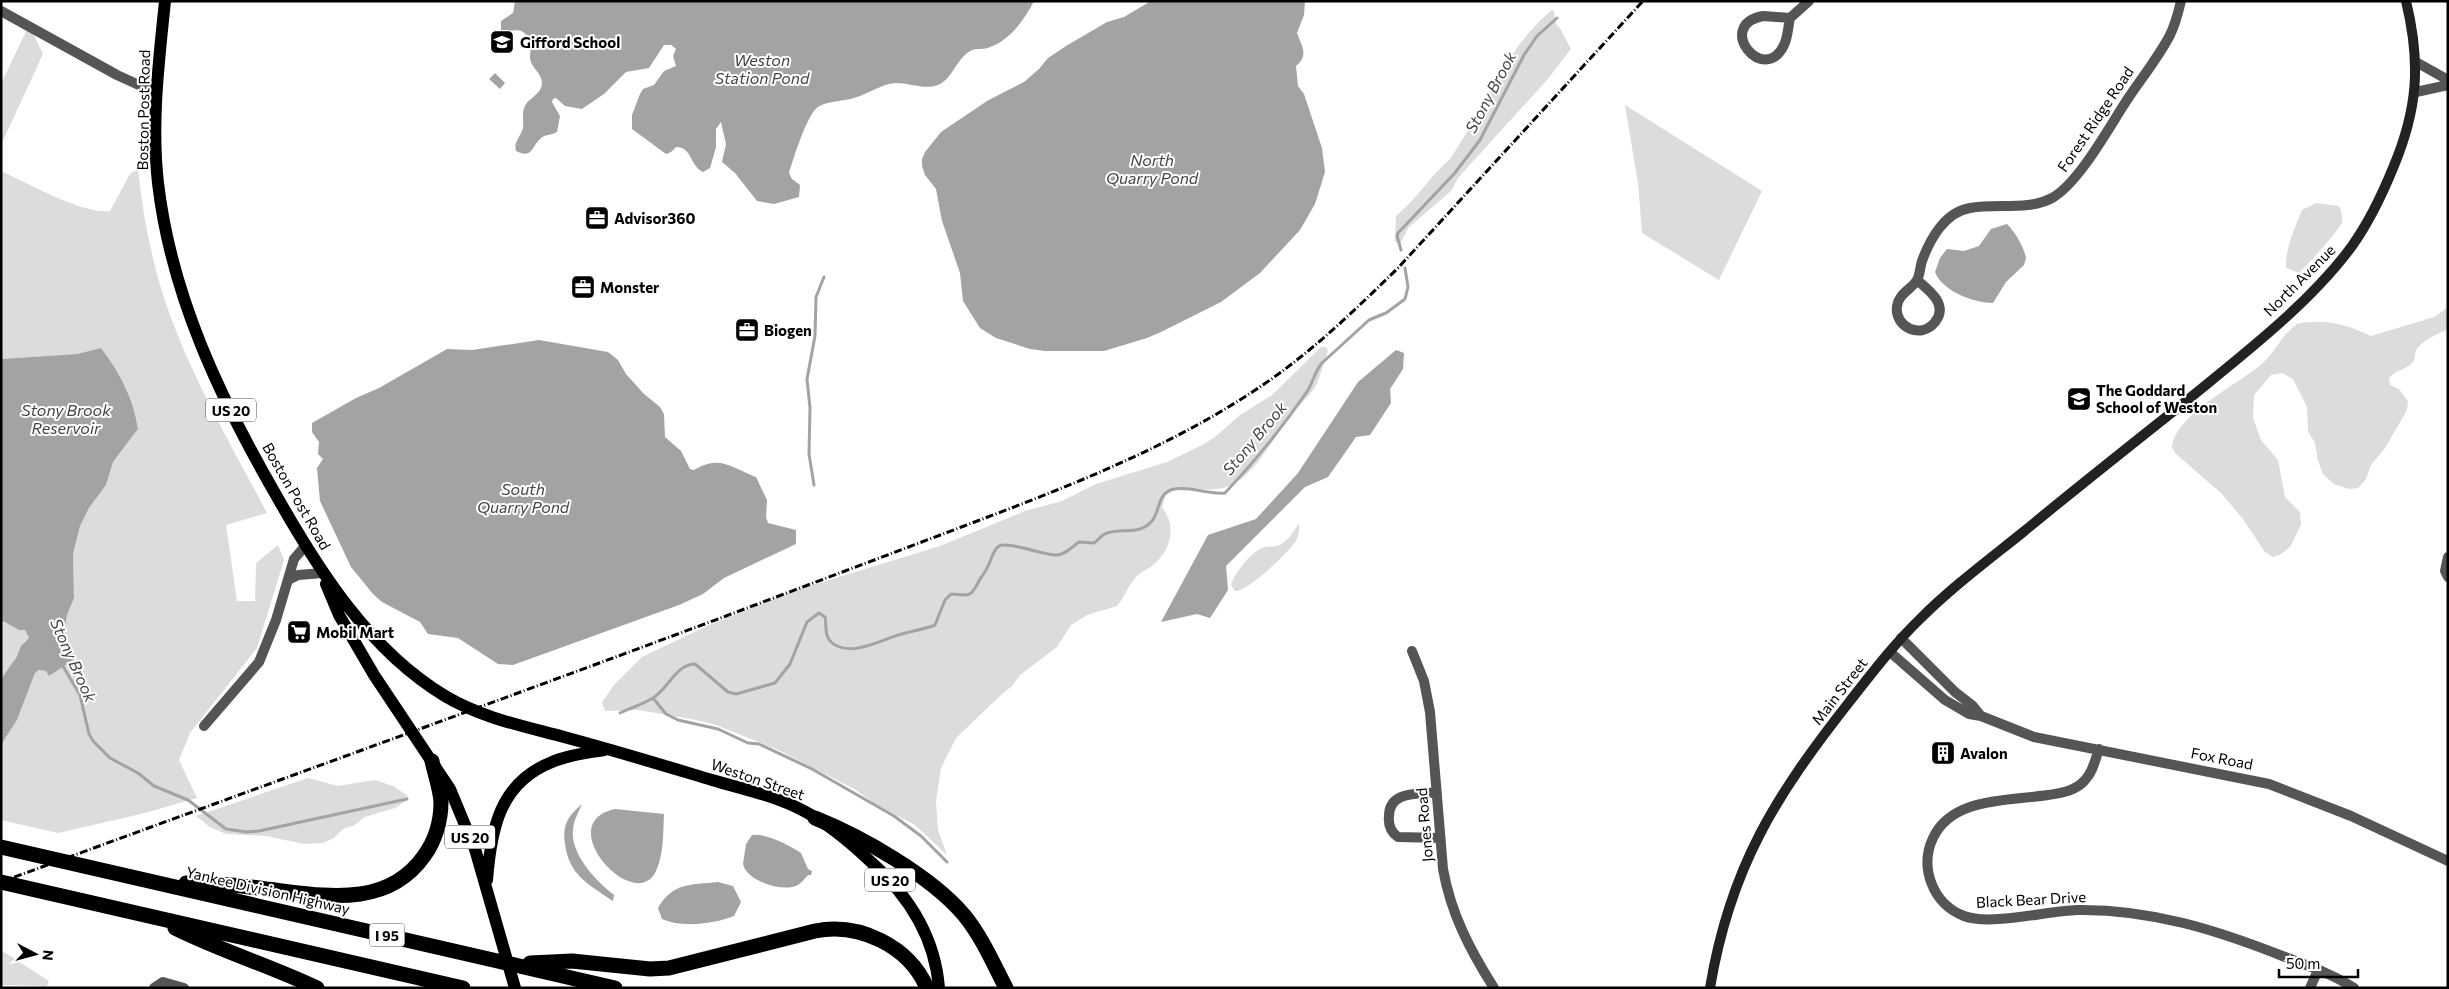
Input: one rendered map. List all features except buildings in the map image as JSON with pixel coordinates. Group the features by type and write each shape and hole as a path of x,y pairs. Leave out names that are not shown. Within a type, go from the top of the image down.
{"highway":[{"path":"158,883 222,883 334,897 360,895 384,888 405,876 416,866 434,839 439,821 440,802 432,761"},
{"path":"816,818 844,829 912,872 947,898 971,925 1006,988"},
{"name":"Yankee Division Highway","path":"2,847 615,988"},
{"name":"I 95","path":"1,882 463,988"},
{"path":"154,917 208,944 260,963 317,988"},
{"path":"513,964 572,961 650,969 669,968 815,931 840,929 863,933 894,949 912,964 927,988"}],"main road":[{"name":"Boston Post Road","path":"165,1 157,90 156,151 161,201 172,257 188,312 205,355 239,426 323,574 339,615 391,702 432,761"},
{"name":"North Avenue","path":"2088,480 2242,355 2313,290 2340,262 2369,219 2390,177 2407,131 2416,92 2416,62 2406,1"},
{"name":"Main Street","path":"1710,988 1730,902 1741,872 1766,820 1804,761 1890,652 1931,608 2088,480"},
{"name":"Boston Post Road","path":"323,574 389,653 409,672 437,691 474,710 566,738"},
{"name":"Weston Street","path":"566,738 765,796 796,807 816,818 877,867 908,902 928,939 936,965 939,988"},
{"path":"487,887 490,842 495,822 503,805 518,786 533,772 551,762 609,749"},
{"name":"US 20","path":"432,761 448,784 467,827 487,887 515,988"}],"street":[{"path":"1790,18 1763,16 1750,21 1746,26 1742,39 1747,51 1760,59 1774,56 1784,45 1790,18 1809,1"},
{"name":"Forest Ridge Road","path":"1917,280 1936,297 1940,311 1937,320 1930,327 1917,331 1903,325 1898,317 1897,307 1902,294 1917,280 1922,262 1934,236 1942,225 1956,212 1978,207 2031,205 2045,201 2064,190 2081,169 2169,38 2181,1"},
{"path":"1,11 116,75 157,90"},
{"path":"2416,62 2448,80"},
{"path":"2416,92 2448,85"},
{"path":"204,726 259,662 276,620 296,555 306,545"},
{"path":"2448,557 2445,571 2448,577"},
{"path":"288,580 298,574 323,574"},
{"name":"Fox Road","path":"1902,638 1981,716"},
{"name":"Jones Road","path":"1412,651 1422,675 1429,703 1442,869 1452,908 1470,949 1494,988"},
{"name":"Fox Road","path":"1890,652 1954,706 1969,714 1981,716 2026,735 2269,784 2359,820 2448,861"},
{"name":"Black Bear Drive","path":"2098,749 2090,774 2074,789 2052,794 1978,804 1960,810 1946,820 1931,841 1927,860 1931,884 1940,899 1957,913 1980,920 2045,912 2089,910 2131,912 2176,920 2235,937 2318,970 2354,988"},
{"path":"1436,792 1400,797 1392,802 1388,816 1392,830 1398,837 1440,838"},
{"path":"2310,988 2318,970"},
{"path":"154,988 163,982 184,988"}],"shaded area":[{"path":"1552,10 1554,11 1556,24 1571,49 1547,80 1458,178 1451,191 1409,227 1400,244 1395,242 1396,216 1449,160 1521,43"},
{"path":"29,25 43,54 1,145 1,84"},
{"path":"1625,105 1762,191 1719,280 1642,233 1638,183"},
{"path":"138,169 149,242 170,315 194,373 267,513 226,525 237,601 255,601 256,563 278,545 284,560 257,648 190,733 179,760 197,798 145,813 58,833 1,820 1,745 17,720 35,673 39,670 46,671 49,676 75,658 67,639 65,628 67,615 74,598 73,554 80,526 89,508 106,485 113,462 138,429 133,406 125,386 101,348 77,354 1,359 1,171 71,203 99,211 110,211 130,174"},
{"path":"2316,203 2339,206 2342,222 2330,240 2299,273 2286,268 2289,246 2302,210"},
{"path":"2448,307 2448,329 2423,342 2416,351 2412,363 2389,378 2390,385 2399,389 2408,401 2407,410 2385,448 2371,465 2366,479 2358,488 2349,489 2334,484 2323,474 2318,461 2315,443 2308,431 2307,407 2293,379 2282,373 2271,375 2254,395 2253,418 2261,440 2278,460 2285,497 2300,512 2301,525 2290,547 2281,554 2273,557 2265,552 2243,519 2221,493 2176,454 2172,447 2176,434 2185,422 2210,400 2264,362 2288,332 2297,324 2326,322 2371,336 2434,317"},
{"path":"1321,347 1326,347 1328,351 1317,384 1291,415 1258,462 1243,478 1228,486 1217,489 1179,489 1166,494 1162,508 1167,515 1171,531 1167,546 1158,560 1136,577 1117,606 1087,615 1071,625 1057,647 1020,675 1012,686 956,738 941,768 936,801 938,830 947,855 915,825 875,804 856,790 778,750 716,725 696,720 639,710 605,711 602,702 614,685 642,657 709,625 793,591 940,546 1025,511 1062,501 1096,484 1167,462 1204,444 1240,415 1272,395"},
{"path":"1299,524 1299,534 1293,545 1258,579 1241,590 1235,591 1231,585 1239,569 1249,557 1260,549 1281,544"},
{"path":"1,620 19,630 25,630 29,638 21,648 6,675 1,679"},
{"path":"308,778 338,786 375,780 393,786 408,796 406,801 395,808 365,817 355,825 343,829 334,838 323,843 304,844 266,836 226,834 210,827 196,816"},
{"path":"1,950 49,981 47,986 1,985"}],"water":[{"name":"Weston Station Pond","path":"515,1 1034,1 1021,22 1010,34 990,47 972,50 962,58 947,78 938,85 928,87 901,83 890,84 859,96 827,103 818,107 809,118 789,173 792,179 800,185 799,197 774,204 757,201 735,173 722,162 726,144 721,122 716,129 716,147 710,168 703,172 696,166 685,150 676,147 666,154 632,129 632,115 643,89 654,85 664,71 676,66 673,56 676,49 671,45 664,45 649,68 626,72 604,94 582,109 565,106 556,98 553,99 552,102 560,116 557,132 541,138 529,153 516,151 515,147 523,127 524,107 538,92 542,83 530,60 531,46 528,37 520,31 501,30 501,21 513,13"},
{"name":"North Quarry Pond","path":"1151,1 1305,1 1304,15 1297,33 1303,54 1296,66 1298,86 1304,94 1322,148 1325,172 1315,204 1300,230 1260,273 1221,302 1147,338 1104,351 1045,351 1030,349 996,338 980,328 963,301 960,273 942,221 936,189 925,175 922,166 925,152 941,132 987,101 1024,82 1048,58 1107,22 1124,17"},
{"path":"495,73 505,83 500,89 489,79"},
{"path":"2007,224 2019,240 2026,258 2024,265 2006,282 1993,303 1968,298 1944,285 1935,272 1940,258 1947,249 1964,251 1979,246 1991,229"},
{"name":"South Quarry Pond","path":"539,340 608,352 618,360 626,374 644,394 660,407 664,414 665,437 681,451 690,469 694,470 703,465 719,463 726,464 756,477 767,500 766,517 768,523 796,530 796,544 724,578 703,594 679,605 513,665 498,664 458,638 428,634 420,622 382,602 351,567 320,501 317,468 323,459 318,454 319,442 312,432 312,423 356,398 379,388 447,349 472,350"},
{"name":"Stony Brook Reservoir","path":"101,348 125,386 133,406 138,429 113,462 106,485 89,508 80,526 73,554 74,598 67,615 65,628 67,639 76,658 49,676 46,671 39,670 35,673 17,720 1,745 1,679 16,658 21,646 29,638 25,630 19,630 1,620 1,359 77,354"},
{"path":"1396,350 1404,353 1403,369 1390,389 1391,403 1370,435 1356,437 1328,477 1305,487 1226,566 1228,590 1210,618 1197,614 1161,622 1208,535 1256,519 1298,473 1358,382"},
{"path":"582,804 573,827 573,839 580,858 600,883 614,895 613,901 581,878 567,855 564,837 565,826 573,813"},
{"path":"615,809 664,814 663,843 659,864 656,871 646,882 632,882 617,875 603,862 594,847 591,831 597,818"},
{"path":"752,835 764,836 784,843 801,853 808,869 812,871 811,875 808,875 797,885 786,888 763,883 750,875 745,870 743,864 746,844"},
{"path":"718,882 733,886 741,902 734,916 698,924 670,922 662,919 658,908 670,893 676,889 684,886"}],"waterway":[{"name":"Stony Brook","path":"1401,250 1397,236 1398,233 1454,174 1480,140 1524,55 1537,36 1557,18"},
{"name":"Stony Brook","path":"620,713 659,694 677,673 688,665 695,664 728,692 736,694 775,683 790,664 807,622 819,613 825,617 827,633 831,642 838,647 846,648 864,647 935,625 945,600 951,594 967,595 972,592 999,546 1010,545 1059,555 1079,542 1094,543 1109,532 1134,530 1146,526 1154,518 1161,499 1168,491 1180,488 1225,493 1287,419 1308,389 1322,363 1369,320 1386,313 1405,299 1408,287 1405,268"},
{"path":"814,485 809,454 810,408 807,379 815,336 816,297 824,277"},
{"name":"Stony Brook","path":"61,663 80,695 89,734 93,741 110,758 138,773 154,786 188,800 226,829 246,832 259,831 407,799"},
{"path":"653,698 666,714 678,720 718,729 748,743 759,744 812,769 894,816 921,836 947,862"}],"railway":[{"path":"1,882 636,650 1004,511 1122,462 1198,425 1270,380 1320,341 1367,298 1398,268 1643,1"}],"place":[{"name":"Gifford School","path":"502,42"},
{"name":"Advisor360","path":"597,218"},
{"name":"Monster","path":"583,287"},
{"name":"Biogen","path":"747,330"},
{"name":"The Goddard School of Weston","path":"2079,399"},
{"name":"Mobil Mart","path":"299,632"},
{"name":"Avalon","path":"1943,753"}]}
